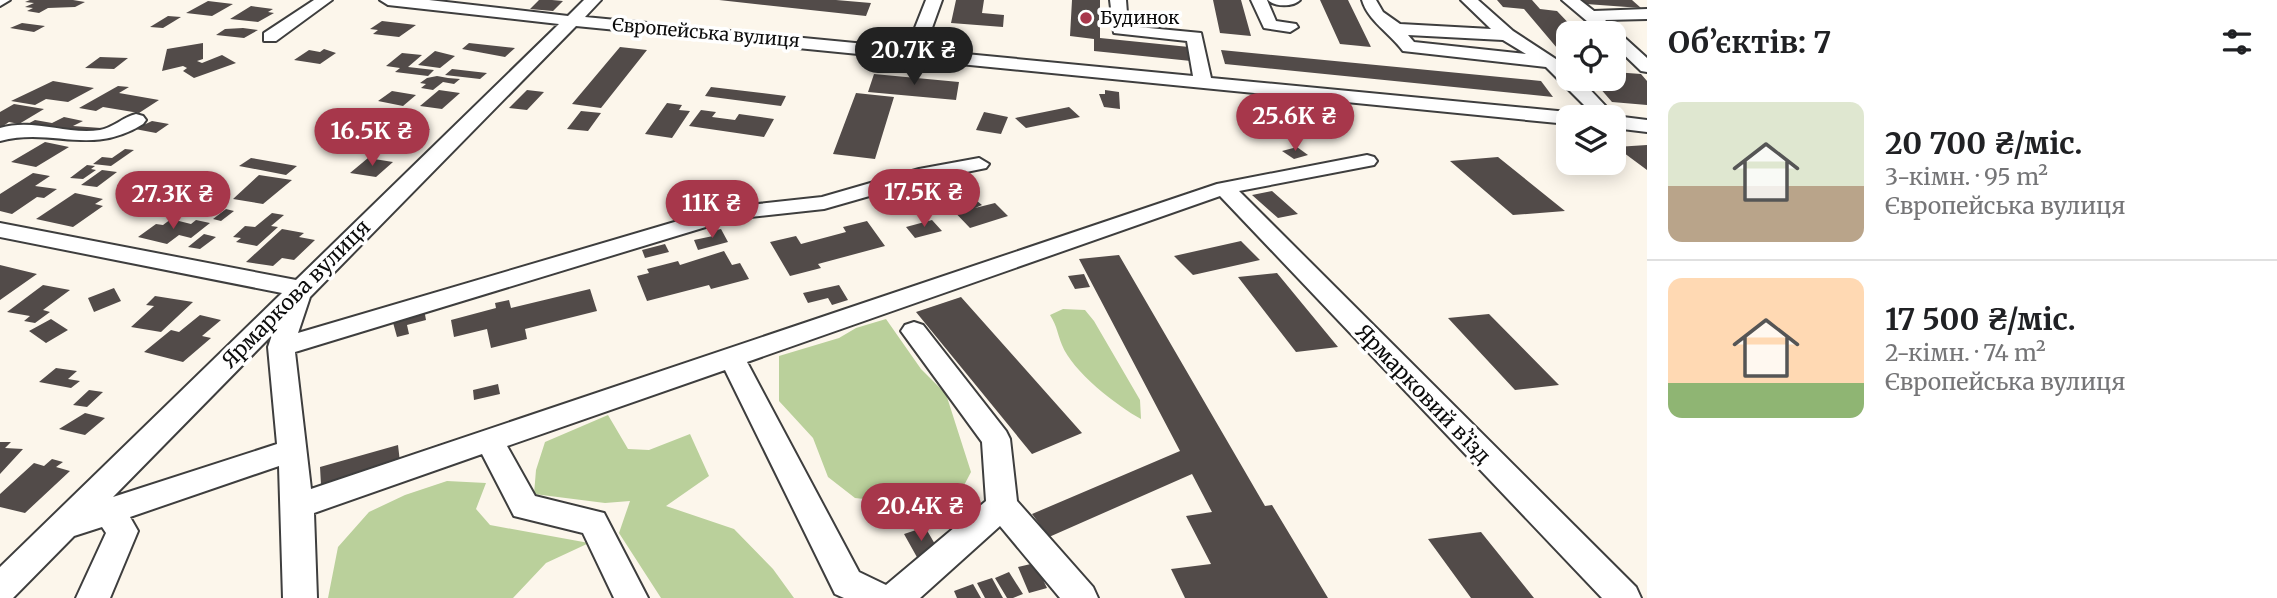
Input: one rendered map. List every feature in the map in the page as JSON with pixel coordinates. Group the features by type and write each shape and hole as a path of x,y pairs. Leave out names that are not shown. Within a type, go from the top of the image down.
{"street":[{"path":"270,37 324,0"},
{"name":"Європейська вулиця","path":"388,0 573,21 1556,117"},
{"name":"Ярмаркова вулиця","path":"0,589 593,0"},
{"path":"914,53 934,0"},
{"path":"1118,0 1120,30 1195,37 1203,82"},
{"path":"1259,0 1270,25 1290,27"},
{"path":"1276,0 1292,0"},
{"path":"1469,0 1507,35 1556,66"},
{"path":"1570,0 1596,21"},
{"path":"1368,1 1376,15 1396,29 1409,47 1551,62"},
{"path":"1590,16 1647,13"},
{"path":"1396,29 1507,35"},
{"path":"1626,47 1647,67"},
{"path":"1581,91 1595,105"},
{"path":"0,135 14,130 97,136 114,132 136,120"},
{"path":"1626,123 1647,126"},
{"path":"298,506 1224,188 1367,160"},
{"path":"281,347 730,213 824,203 919,174 979,164"},
{"name":"Ярмарковий вʼїзд","path":"1224,188 1624,598"},
{"path":"0,230 300,289 281,347 290,451 298,506 300,598"},
{"path":"914,331 996,439 1002,506 1082,598"},
{"path":"732,358 847,583 877,598"},
{"path":"490,440 524,507 593,522 631,598"},
{"path":"65,526 290,451"},
{"path":"896,598 1002,506"},
{"path":"93,598 122,531 109,512"}],"green space":[{"path":"1063,309 1085,310 1094,321 1140,400 1141,419 1096,387 1067,355 1050,315"},
{"path":"886,319 921,369 946,394 971,472 948,516 910,504 855,498 828,477 813,438 779,401 779,356 839,338 856,328"},
{"path":"608,415 628,449 649,450 690,434 709,476 666,506 734,529 773,569 794,598 661,598 619,533 630,501 605,503 534,494 536,470 545,442"},
{"path":"447,481 486,483 476,509 490,525 589,543 546,563 513,598 328,598 338,547 369,512 405,495"}],"building":[{"path":"539,0 563,1 553,11 530,9"},
{"path":"719,0 836,0 871,3 866,16"},
{"path":"956,0 984,0 982,13 1004,15 1003,27 951,23"},
{"name":"Будинок","path":"1072,0 1100,0 1100,38 1189,47 1191,61 1094,51 1094,39 1070,36"},
{"path":"1213,0 1241,0 1251,36 1220,33"},
{"path":"1320,0 1348,0 1371,47 1340,44"},
{"path":"1497,0 1532,0 1540,9 1557,11 1567,21 1556,21 1556,47 1524,9 1503,7"},
{"path":"1582,0 1632,0 1641,8 1586,4"},
{"path":"208,1 233,4 212,16 186,13"},
{"path":"25,2 85,2 75,7 48,8 39,13 27,11 33,8 25,7 34,3"},
{"path":"251,6 273,9 268,12 274,13 258,22 230,19"},
{"path":"168,16 181,17 163,28 150,27"},
{"path":"382,21 416,25 399,37 373,34 378,30 370,29"},
{"path":"22,23 45,26 34,32 10,28"},
{"path":"225,29 258,30 244,38 216,35"},
{"path":"203,43 203,59 197,61 202,63 222,55 236,63 194,78 183,71 187,68 183,66 162,71 167,49"},
{"path":"469,43 515,48 505,57 462,49"},
{"path":"620,47 647,50 601,108 572,104"},
{"path":"324,49 336,53 320,64 294,60 309,50 320,52"},
{"path":"1221,50 1541,81 1553,97 1225,64"},
{"path":"435,51 455,56 440,68 418,65"},
{"path":"402,53 422,55 408,67 434,70 428,76 395,72 400,68 386,66"},
{"path":"100,57 128,58 114,69 85,68"},
{"path":"452,69 487,73 480,79 445,75"},
{"path":"1626,73 1641,74 1647,81 1647,105 1612,102 1602,91 1626,91"},
{"path":"874,74 959,82 956,100 868,92"},
{"path":"437,76 460,79 454,84 443,82 433,90 421,88 426,84 420,83"},
{"path":"53,81 94,88 68,102 46,99 35,105 11,101"},
{"path":"118,86 129,87 119,93 159,100 139,113 103,107 96,111 79,108"},
{"path":"711,87 786,96 781,106 705,96"},
{"path":"439,90 460,93 442,109 420,106"},
{"path":"527,90 544,92 527,110 509,108"},
{"path":"1105,90 1119,92 1120,109 1104,107 1099,94 1105,94"},
{"path":"392,91 416,95 403,106 378,101"},
{"path":"856,93 894,97 875,159 833,154"},
{"path":"667,103 682,105 679,110 690,111 672,138 645,134"},
{"path":"14,104 44,109 19,124 9,122 0,128 0,112"},
{"path":"1069,107 1080,117 1026,128 1015,118"},
{"path":"701,110 716,112 712,117 735,120 739,114 774,119 764,137 689,126"},
{"path":"581,111 601,113 588,131 567,129"},
{"path":"984,112 1008,117 1001,134 976,130"},
{"path":"64,117 83,121 73,126 101,128 96,133 24,126 35,120 52,123"},
{"path":"403,118 425,122 419,127 430,129 416,141 382,135"},
{"path":"152,121 169,124 156,133 135,129"},
{"path":"45,142 69,147 36,167 11,162"},
{"path":"1647,145 1647,170 1626,154 1626,146"},
{"path":"1297,147 1308,155 1294,159 1282,151"},
{"path":"125,149 134,150 111,166 93,164 102,157 112,158"},
{"path":"1498,157 1565,211 1513,215 1450,161"},
{"path":"251,158 297,166 286,175 239,166"},
{"path":"368,158 393,162 376,177 350,173"},
{"path":"87,165 95,166 91,169 96,170 83,179 70,178"},
{"path":"102,170 117,172 97,187 81,185"},
{"path":"33,173 50,176 35,186 57,189 44,198 37,197 12,214 0,211 0,194"},
{"path":"259,175 292,180 263,204 233,199"},
{"path":"1272,191 1298,214 1278,218 1252,195"},
{"path":"75,193 103,199 95,204 103,206 73,227 36,219"},
{"path":"971,196 982,205 975,208 995,203 1008,216 970,228 945,202"},
{"path":"226,209 234,211 221,221 213,219"},
{"path":"272,213 284,215 271,226 278,227 257,246 236,242 241,238 233,237 245,226 255,227"},
{"path":"171,219 191,224 196,220 210,223 191,238 179,235 167,244 138,237 156,224 163,225"},
{"path":"932,220 942,231 915,238 906,227"},
{"path":"867,221 885,246 818,264 821,268 790,276 770,242 796,236 801,244 846,232 843,227"},
{"path":"282,229 304,233 299,237 315,240 294,260 282,258 273,266 246,262"},
{"path":"721,229 728,242 698,250 694,240 713,236 710,231"},
{"path":"204,234 216,237 200,249 188,247"},
{"path":"1241,241 1260,260 1193,275 1174,256"},
{"path":"665,244 669,252 645,258 642,250"},
{"path":"724,251 732,265 740,263 749,279 711,289 709,285 647,301 637,276 649,273 647,269 678,261 680,265"},
{"path":"1119,255 1265,506 1272,505 1328,598 1185,598 1171,569 1211,564 1186,516 1212,512 1192,474 1049,537 1032,514 1180,451 1079,259"},
{"path":"0,265 37,274 0,300"},
{"path":"1277,273 1338,347 1296,352 1238,277"},
{"path":"1084,274 1090,287 1075,289 1068,276"},
{"path":"43,285 70,290 43,310 50,312 35,323 24,321 30,316 7,312"},
{"path":"839,285 848,300 832,305 828,298 808,303 803,293"},
{"path":"114,288 121,301 94,312 88,298"},
{"path":"590,289 597,311 525,329 527,339 491,348 487,329 454,337 451,320 496,308 495,303 509,300 511,308"},
{"path":"155,296 193,302 161,332 131,327 154,306 146,305"},
{"path":"961,297 1082,433 1032,454 916,312"},
{"path":"424,309 426,320 407,325 409,334 397,337 392,319"},
{"path":"1489,314 1559,385 1515,390 1448,318"},
{"path":"200,315 221,320 202,336 211,338 183,362 144,352 171,330 179,332"},
{"path":"51,319 68,330 46,343 29,331"},
{"path":"56,368 77,371 68,379 80,381 71,388 39,382"},
{"path":"498,384 500,394 474,400 473,390"},
{"path":"89,390 103,392 87,407 73,405"},
{"path":"85,413 105,418 85,435 59,429"},
{"path":"0,442 11,442 5,448 23,449 0,474"},
{"path":"398,445 400,462 321,485 320,467"},
{"path":"52,459 63,462 56,467 70,471 25,513 0,507 0,494 34,463 44,466"},
{"path":"925,527 939,551 918,559 904,534"},
{"path":"1481,532 1534,598 1471,598 1428,539"},
{"path":"1035,563 1047,588 1029,593 1018,567"},
{"path":"1009,572 1023,594 1013,598 1007,598 995,578"},
{"path":"992,578 1003,598 985,598 977,583"},
{"path":"973,584 981,598 957,598 954,591"}],"place":[{"name":"Будинок","path":"1086,18"}]}
